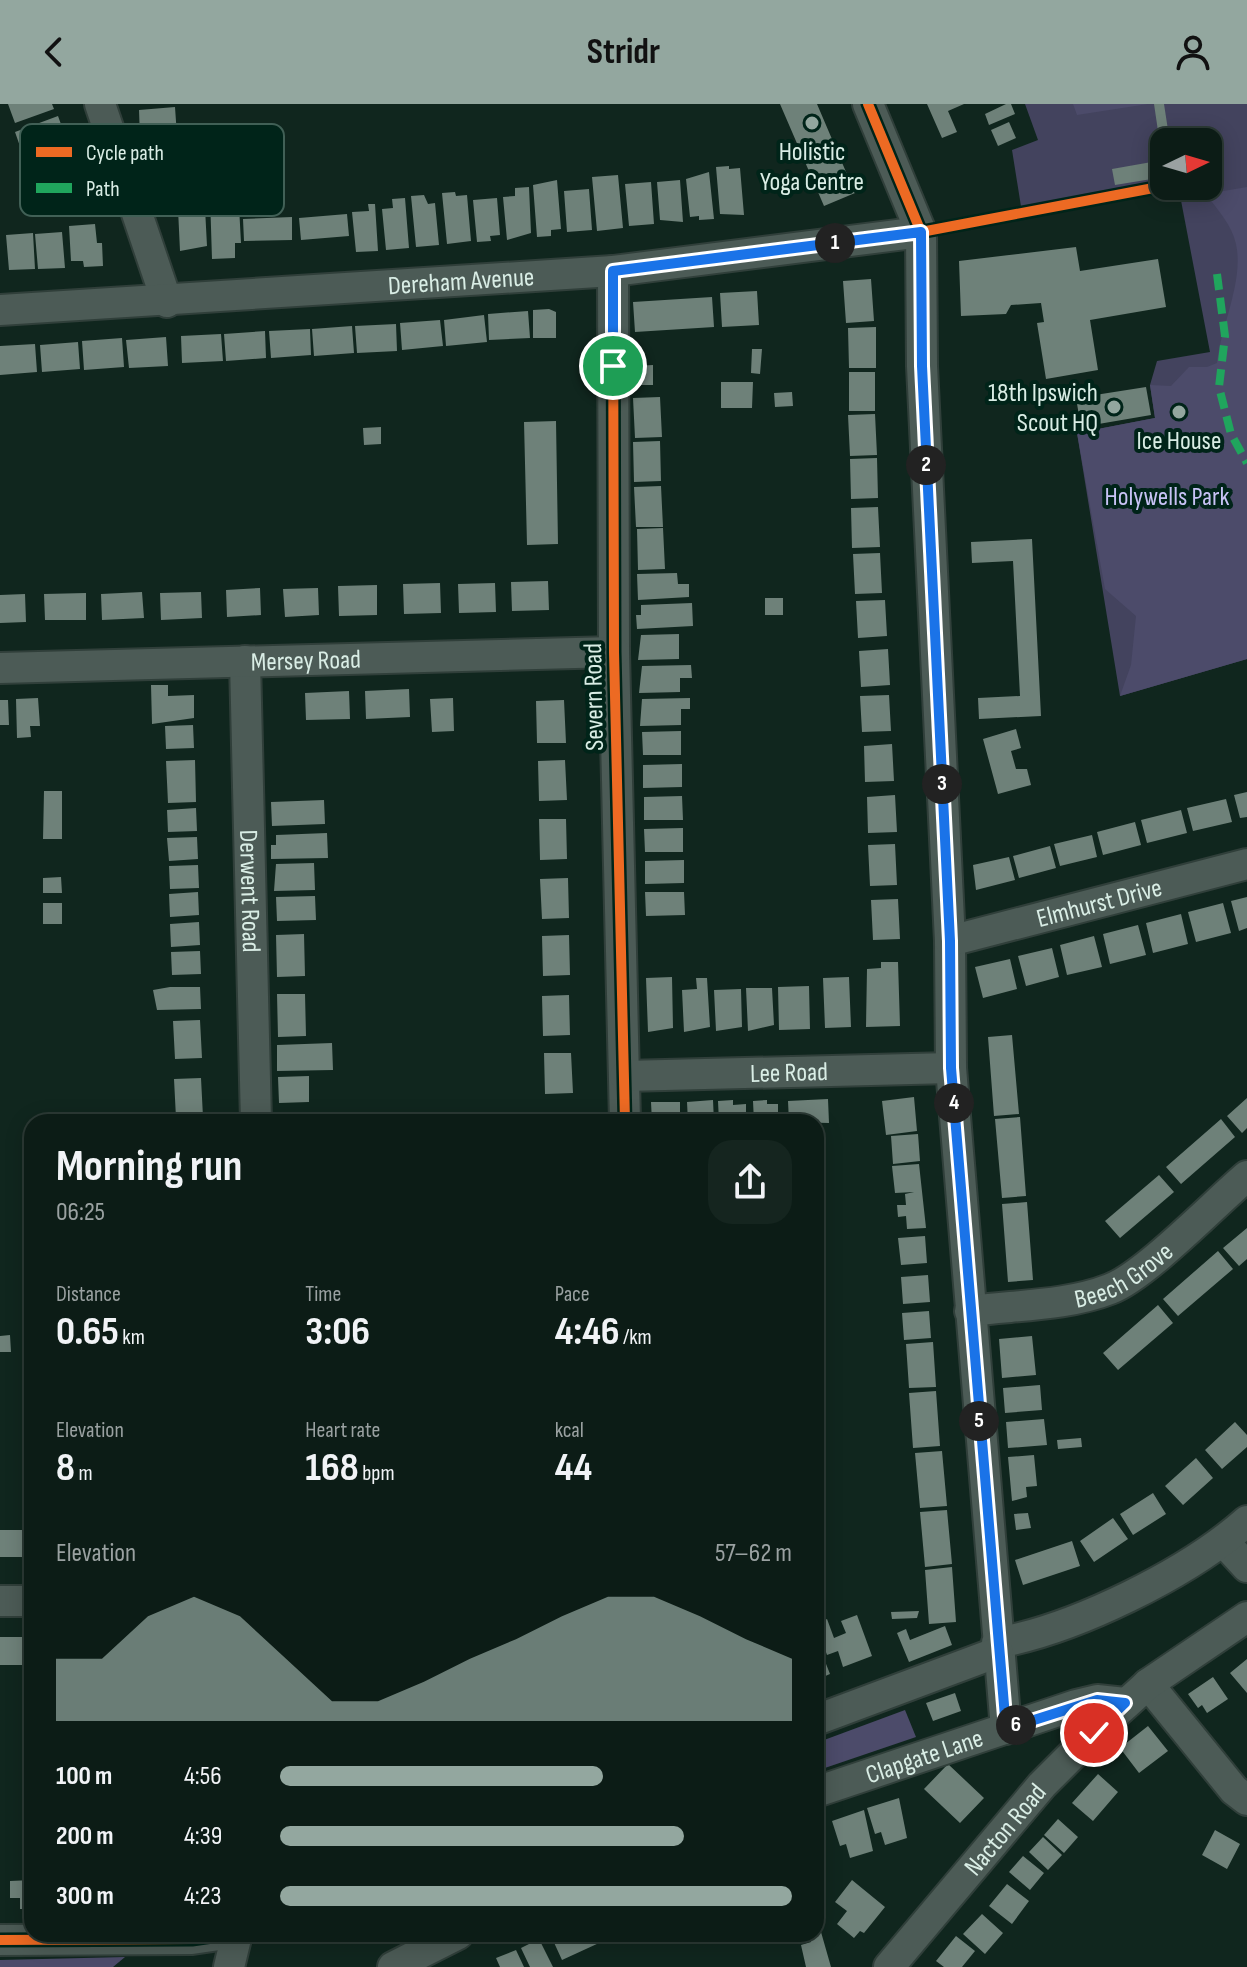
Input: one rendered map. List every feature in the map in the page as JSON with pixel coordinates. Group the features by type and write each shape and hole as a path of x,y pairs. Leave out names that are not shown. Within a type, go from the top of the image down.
{"street":[{"path":"100,104 107,124"},
{"path":"868,104 921,232 922,382 950,941 951,1068 1006,1729"},
{"path":"138,216 167,302"},
{"name":"Dereham Avenue","path":"0,310 167,302 613,271 921,232"},
{"name":"Severn Road","path":"613,271 614,652 625,1114"},
{"name":"Mersey Road","path":"0,668 614,652"},
{"name":"Derwent Road","path":"245,661 256,1114"},
{"name":"Elmhurst Drive","path":"950,941 1247,864"},
{"name":"Lee Road","path":"625,1076 951,1068"},
{"name":"Beech Grove","path":"970,1311 1089,1296 1113,1288 1247,1176"},
{"path":"824,1717 997,1648 1039,1636 1148,1586 1224,1542 1247,1521"},
{"path":"1224,1542 1247,1567"},
{"path":"0,1601 24,1601"},
{"name":"Nacton Road","path":"889,1967 1042,1785 1125,1703 1247,1617"},
{"path":"1148,1684 1227,1783 1247,1800"},
{"name":"Clapgate Lane","path":"824,1789 1097,1700 1125,1703"},
{"path":"0,1940 24,1940"},
{"path":"229,1967 235,1942"},
{"path":"393,1967 442,1942"}],"green space":[{"name":"Holywells Park","path":"1025,104 1247,104 1247,659 1120,696 1077,433 1155,418 1150,385 1157,361 1210,352 1181,200 1222,200 1222,128 1150,128 1150,195 1023,219 1012,150 1038,140"},
{"path":"1073,104 1148,104 1077,115"},
{"name":"Holywells Park","path":"1247,187 1247,659 1120,696 1131,665 1136,616 1105,589 1077,433 1155,418 1150,385 1171,386 1189,367 1207,367 1217,363 1235,288 1238,258 1231,230 1210,200 1222,200 1222,191"},
{"path":"905,1710 916,1737 824,1768 824,1740"},
{"path":"125,1957 113,1967 0,1967 0,1960"}],"building":[{"path":"8,104 52,104 54,109 15,123"},
{"path":"780,104 817,104 855,193 824,206"},
{"path":"927,104 964,104 948,111 957,132 942,138"},
{"path":"1011,104 1015,114 989,125 985,114"},
{"path":"1154,104 1164,104 1168,128 1158,128"},
{"path":"175,107 176,124 140,124 139,110"},
{"path":"58,116 61,124 36,124"},
{"path":"1009,122 1016,138 998,146 991,130"},
{"path":"20,130 20,146 15,132"},
{"path":"1150,162 1150,179 1115,185 1112,169"},
{"path":"729,166 729,169 740,168 744,215 720,214 716,167"},
{"path":"709,172 714,219 699,220 699,216 690,217 686,179"},
{"path":"618,175 623,228 597,231 592,177"},
{"path":"557,180 561,229 551,230 551,236 537,237 533,185"},
{"path":"680,180 683,222 660,220 657,182"},
{"path":"651,182 654,224 629,226 625,184"},
{"path":"529,187 531,233 507,240 503,197 515,196 515,188"},
{"path":"589,189 592,230 567,232 564,191"},
{"path":"455,192 456,196 467,195 471,241 447,244 442,193"},
{"path":"424,195 428,204 435,203 439,245 416,247 411,196"},
{"path":"405,198 409,248 386,250 382,209 393,208 392,199"},
{"path":"497,198 500,235 490,236 491,241 477,242 473,200"},
{"path":"368,204 375,204 378,251 356,252 352,212 369,211"},
{"path":"347,214 349,236 301,240 299,218"},
{"path":"178,216 205,216 207,246 180,251"},
{"path":"211,216 240,216 241,243 235,243 235,258 212,259"},
{"path":"292,217 292,240 244,241 243,219"},
{"path":"95,224 97,243 102,243 103,266 84,267 83,261 71,261 69,226"},
{"path":"62,232 65,268 38,269 35,234"},
{"path":"33,233 35,269 9,270 6,235"},
{"path":"1076,247 1080,271 1158,259 1166,307 1090,320 1098,370 1046,379 1037,323 1044,322 1041,303 1011,305 1006,314 961,316 959,261"},
{"path":"871,279 874,321 846,323 843,281"},
{"path":"757,291 759,325 722,327 720,293"},
{"path":"712,297 714,327 635,332 633,302"},
{"path":"533,310 556,312 556,338 533,338"},
{"path":"528,311 530,338 489,340 488,314"},
{"path":"484,315 487,342 446,346 444,320"},
{"path":"440,320 443,346 402,350 400,323"},
{"path":"396,324 397,351 357,353 355,326"},
{"path":"352,326 354,353 314,356 312,329"},
{"path":"876,327 876,368 849,368 848,328"},
{"path":"310,329 311,355 271,358 269,331"},
{"path":"265,331 266,358 226,361 224,334"},
{"path":"221,334 223,361 182,363 181,336"},
{"path":"166,337 168,366 129,368 126,340"},
{"path":"122,338 124,367 84,370 82,341"},
{"path":"78,342 80,369 42,372 40,345"},
{"path":"35,344 37,372 0,375 0,346"},
{"path":"752,349 762,349 760,374 751,373"},
{"path":"653,365 653,385 635,385 635,366"},
{"path":"849,372 875,372 875,411 849,411"},
{"path":"721,382 753,382 752,408 721,408"},
{"name":"18th Ipswich Scout HQ","path":"1146,387 1151,415 1081,427 1076,398"},
{"path":"792,392 793,406 775,407 774,393"},
{"path":"660,397 662,437 635,438 633,398"},
{"path":"875,414 877,455 850,456 848,415"},
{"path":"556,421 558,544 527,545 524,422"},
{"path":"381,427 381,444 364,445 363,428"},
{"path":"660,441 661,481 634,482 633,442"},
{"path":"877,458 878,498 851,499 850,459"},
{"path":"661,486 663,527 636,527 634,487"},
{"path":"878,507 880,547 852,548 851,508"},
{"path":"663,528 665,569 638,570 637,529"},
{"path":"1032,539 1041,716 979,719 978,698 1020,696 1013,561 972,563 971,542"},
{"path":"880,553 882,593 855,594 853,554"},
{"path":"677,573 678,584 689,584 689,597 638,600 637,574"},
{"path":"548,581 549,610 512,611 511,582"},
{"path":"440,583 441,613 404,614 403,584"},
{"path":"495,583 496,612 459,613 458,584"},
{"path":"377,585 377,615 339,616 338,586"},
{"path":"260,588 261,615 227,617 226,590"},
{"path":"318,588 319,615 285,617 283,589"},
{"path":"142,592 144,618 102,620 101,594"},
{"path":"201,592 202,618 161,620 160,593"},
{"path":"86,593 86,620 45,620 44,594"},
{"path":"25,594 26,622 0,623 0,595"},
{"path":"765,598 783,598 783,615 765,615"},
{"path":"885,600 887,636 858,638 856,601"},
{"path":"692,603 693,626 637,629 636,615 641,615 641,605"},
{"path":"679,634 679,659 638,660 641,635"},
{"path":"888,649 890,685 861,687 859,651"},
{"path":"691,665 692,678 680,678 680,692 639,693 642,666"},
{"path":"151,685 168,685 168,696 194,695 194,718 152,724"},
{"path":"409,689 410,717 366,719 365,691"},
{"path":"349,691 350,719 306,720 305,693"},
{"path":"889,695 891,731 862,732 860,696"},
{"path":"38,698 40,726 30,726 31,737 17,738 16,699"},
{"path":"453,698 454,731 432,732 430,699"},
{"path":"690,698 690,709 681,709 681,725 640,726 642,699"},
{"path":"0,700 8,700 9,725 0,725"},
{"path":"564,700 566,743 537,743 536,701"},
{"path":"193,725 194,748 166,749 165,726"},
{"path":"1016,729 1021,748 1011,751 1016,769 1027,769 1031,785 998,794 983,739"},
{"path":"681,731 681,755 643,755 642,732"},
{"path":"892,744 894,781 865,782 864,746"},
{"path":"195,760 196,802 168,803 166,761"},
{"path":"565,760 567,800 539,801 538,761"},
{"path":"682,764 682,787 643,788 643,765"},
{"path":"44,791 62,791 62,839 43,839"},
{"path":"1247,792 1247,817 1240,818 1234,795"},
{"path":"895,795 897,832 868,833 867,797"},
{"path":"682,796 683,820 644,820 644,797"},
{"path":"1226,799 1232,822 1193,831 1187,808"},
{"path":"324,800 325,824 272,826 271,802"},
{"path":"196,808 197,831 168,832 167,810"},
{"path":"1181,810 1187,833 1147,843 1141,820"},
{"path":"539,819 566,819 567,859 540,860"},
{"path":"1135,822 1141,845 1103,855 1097,832"},
{"path":"683,828 683,852 645,852 644,829"},
{"path":"327,833 328,858 271,859 271,845 276,845 276,835"},
{"path":"1092,835 1097,857 1060,866 1054,844"},
{"path":"197,837 198,859 169,861 167,838"},
{"path":"895,844 897,885 870,886 868,845"},
{"path":"1050,846 1056,868 1019,878 1013,856"},
{"path":"1009,857 1015,880 976,890 973,865"},
{"path":"684,860 684,883 645,884 645,861"},
{"path":"314,863 315,890 274,891 276,864"},
{"path":"198,865 199,888 170,889 169,866"},
{"path":"61,877 62,893 43,893 43,878"},
{"path":"568,878 569,918 542,919 540,879"},
{"path":"198,892 199,915 170,917 169,894"},
{"path":"645,892 684,892 685,915 646,916"},
{"path":"315,896 316,920 277,921 276,897"},
{"path":"1247,897 1247,928 1239,931 1231,901"},
{"path":"898,899 900,939 873,940 871,900"},
{"path":"43,903 62,903 62,924 43,924"},
{"path":"1223,903 1231,933 1196,942 1188,912"},
{"path":"1181,914 1188,944 1153,953 1146,923"},
{"path":"199,922 200,945 171,947 170,924"},
{"path":"1138,925 1146,955 1110,964 1103,934"},
{"path":"304,934 305,976 277,977 276,935"},
{"path":"569,935 570,975 543,976 542,936"},
{"path":"1094,936 1102,967 1067,975 1060,945"},
{"path":"1052,948 1059,977 1026,986 1018,956"},
{"path":"200,951 201,974 172,975 171,952"},
{"path":"1010,959 1017,989 983,998 975,967"},
{"path":"881,962 898,962 900,1026 866,1027 867,969 881,968"},
{"path":"672,977 673,1028 648,1032 646,978"},
{"path":"849,977 851,1027 825,1028 823,978"},
{"path":"696,978 707,978 710,1027 684,1032 682,990 697,989"},
{"path":"809,986 810,1029 779,1030 778,987"},
{"path":"200,987 201,1009 157,1010 153,990"},
{"path":"746,988 772,988 774,1025 748,1031"},
{"path":"741,989 742,1027 716,1031 714,990"},
{"path":"277,994 305,994 306,1036 278,1037"},
{"path":"569,995 570,1035 543,1036 542,996"},
{"path":"200,1020 202,1058 175,1059 173,1021"},
{"path":"1012,1035 1019,1114 994,1116 988,1037"},
{"path":"332,1043 333,1070 277,1071 277,1045"},
{"path":"544,1053 571,1053 573,1093 545,1094"},
{"path":"309,1076 309,1102 279,1103 278,1077"},
{"path":"201,1078 203,1114 176,1114 174,1079"},
{"path":"914,1097 917,1131 886,1135 882,1101"},
{"path":"1247,1098 1247,1128 1242,1133 1227,1116"},
{"path":"828,1099 829,1123 824,1123 824,1114 789,1114 788,1101"},
{"path":"713,1100 714,1114 688,1114 687,1102"},
{"path":"733,1100 733,1105 746,1104 746,1114 719,1114 718,1101"},
{"path":"767,1100 767,1104 778,1104 778,1114 754,1114 753,1101"},
{"path":"651,1102 680,1102 680,1114 652,1114"},
{"path":"573,1112 573,1114 546,1114"},
{"path":"1020,1117 1026,1196 1002,1198 995,1119"},
{"path":"1221,1119 1235,1137 1181,1184 1166,1167"},
{"path":"918,1134 920,1161 893,1164 891,1136"},
{"path":"919,1164 926,1228 907,1229 906,1216 898,1217 897,1205 906,1205 905,1194 914,1192 895,1193 892,1166"},
{"path":"1159,1175 1174,1192 1120,1238 1105,1221"},
{"path":"1027,1202 1033,1280 1008,1282 1002,1204"},
{"path":"1247,1228 1247,1259 1239,1266 1223,1248"},
{"path":"925,1236 927,1263 901,1265 898,1238"},
{"path":"1218,1251 1233,1269 1178,1316 1163,1299"},
{"path":"928,1275 930,1302 903,1304 901,1277"},
{"path":"1158,1305 1173,1323 1118,1370 1103,1353"},
{"path":"929,1311 931,1338 904,1340 902,1313"},
{"path":"10,1335 11,1352 0,1352 0,1336"},
{"path":"1032,1336 1036,1375 1002,1378 999,1339"},
{"path":"933,1342 936,1387 909,1388 906,1344"},
{"path":"1040,1385 1042,1410 1005,1413 1003,1388"},
{"path":"936,1391 940,1446 913,1448 909,1393"},
{"path":"1044,1419 1047,1445 1008,1448 1006,1422"},
{"path":"1235,1422 1247,1435 1247,1447 1222,1469 1205,1450"},
{"path":"1081,1438 1082,1447 1058,1449 1057,1440"},
{"path":"942,1451 947,1506 920,1508 915,1453"},
{"path":"1034,1455 1037,1486 1026,1487 1027,1497 1012,1501 1008,1457"},
{"path":"1196,1458 1213,1478 1183,1505 1165,1486"},
{"path":"1153,1493 1166,1514 1133,1535 1120,1514"},
{"path":"947,1510 952,1564 925,1567 920,1512"},
{"path":"1028,1513 1031,1528 1016,1530 1014,1514"},
{"path":"1113,1518 1128,1539 1094,1562 1080,1541"},
{"path":"0,1530 24,1530 24,1557 0,1557"},
{"path":"1072,1541 1080,1566 1023,1585 1015,1560"},
{"path":"952,1567 956,1622 929,1624 925,1570"},
{"path":"919,1611 917,1618 892,1619 891,1612"},
{"path":"857,1615 872,1656 843,1667 838,1651 827,1655 824,1620 827,1619 834,1638 846,1633 841,1621"},
{"path":"945,1626 952,1645 909,1662 897,1633 906,1629 910,1640"},
{"path":"0,1637 24,1637 24,1665 0,1665"},
{"path":"824,1659 830,1674 824,1677"},
{"path":"1247,1659 1247,1693 1230,1673"},
{"path":"1213,1677 1228,1699 1207,1713 1202,1705 1198,1708 1188,1694"},
{"path":"955,1693 961,1711 933,1721 926,1703"},
{"path":"1148,1726 1168,1751 1139,1773 1120,1748"},
{"path":"948,1764 984,1798 960,1823 924,1789"},
{"path":"1098,1774 1118,1792 1093,1821 1072,1803"},
{"path":"899,1798 907,1838 885,1845 881,1832 875,1834 867,1808"},
{"path":"864,1810 873,1851 850,1858 846,1844 840,1846 832,1821"},
{"path":"1058,1819 1078,1837 1064,1853 1044,1835"},
{"path":"1215,1830 1240,1844 1227,1869 1202,1855"},
{"path":"1043,1837 1062,1855 1048,1870 1029,1852"},
{"path":"1023,1856 1044,1873 1030,1890 1009,1872"},
{"path":"24,1880 24,1909 20,1909 20,1898 10,1898 10,1881"},
{"path":"852,1880 885,1907 864,1933 860,1931 854,1938 837,1924 847,1911 835,1902"},
{"path":"1007,1884 1029,1901 1012,1924 989,1906"},
{"path":"982,1914 1003,1933 985,1954 963,1934"},
{"path":"956,1936 975,1951 962,1967 944,1967 936,1961"},
{"path":"540,1942 553,1967 530,1967 521,1948"},
{"path":"554,1942 599,1942 599,1943 562,1960"},
{"path":"824,1942 831,1967 806,1967 801,1945"},
{"path":"516,1950 524,1967 500,1967 496,1958"}],"marked path":[{"path":"1217,274 1225,336 1219,387 1231,434 1247,463"}],"cycle path":[{"path":"868,104 921,232 922,366 950,941 951,1068 1006,1729"},
{"path":"625,1114 614,652 613,271 921,232 1150,189"},
{"path":"0,1940 24,1940"}],"place":[{"name":"Holistic Yoga Centre","path":"812,123"},
{"name":"18th Ipswich Scout HQ","path":"1114,407"},
{"name":"Ice House","path":"1179,412"}],"route":[{"path":"613,366 613,271 921,232 922,366 950,941 951,1068 1006,1729 1097,1700 1125,1703 1094,1733"}]}
